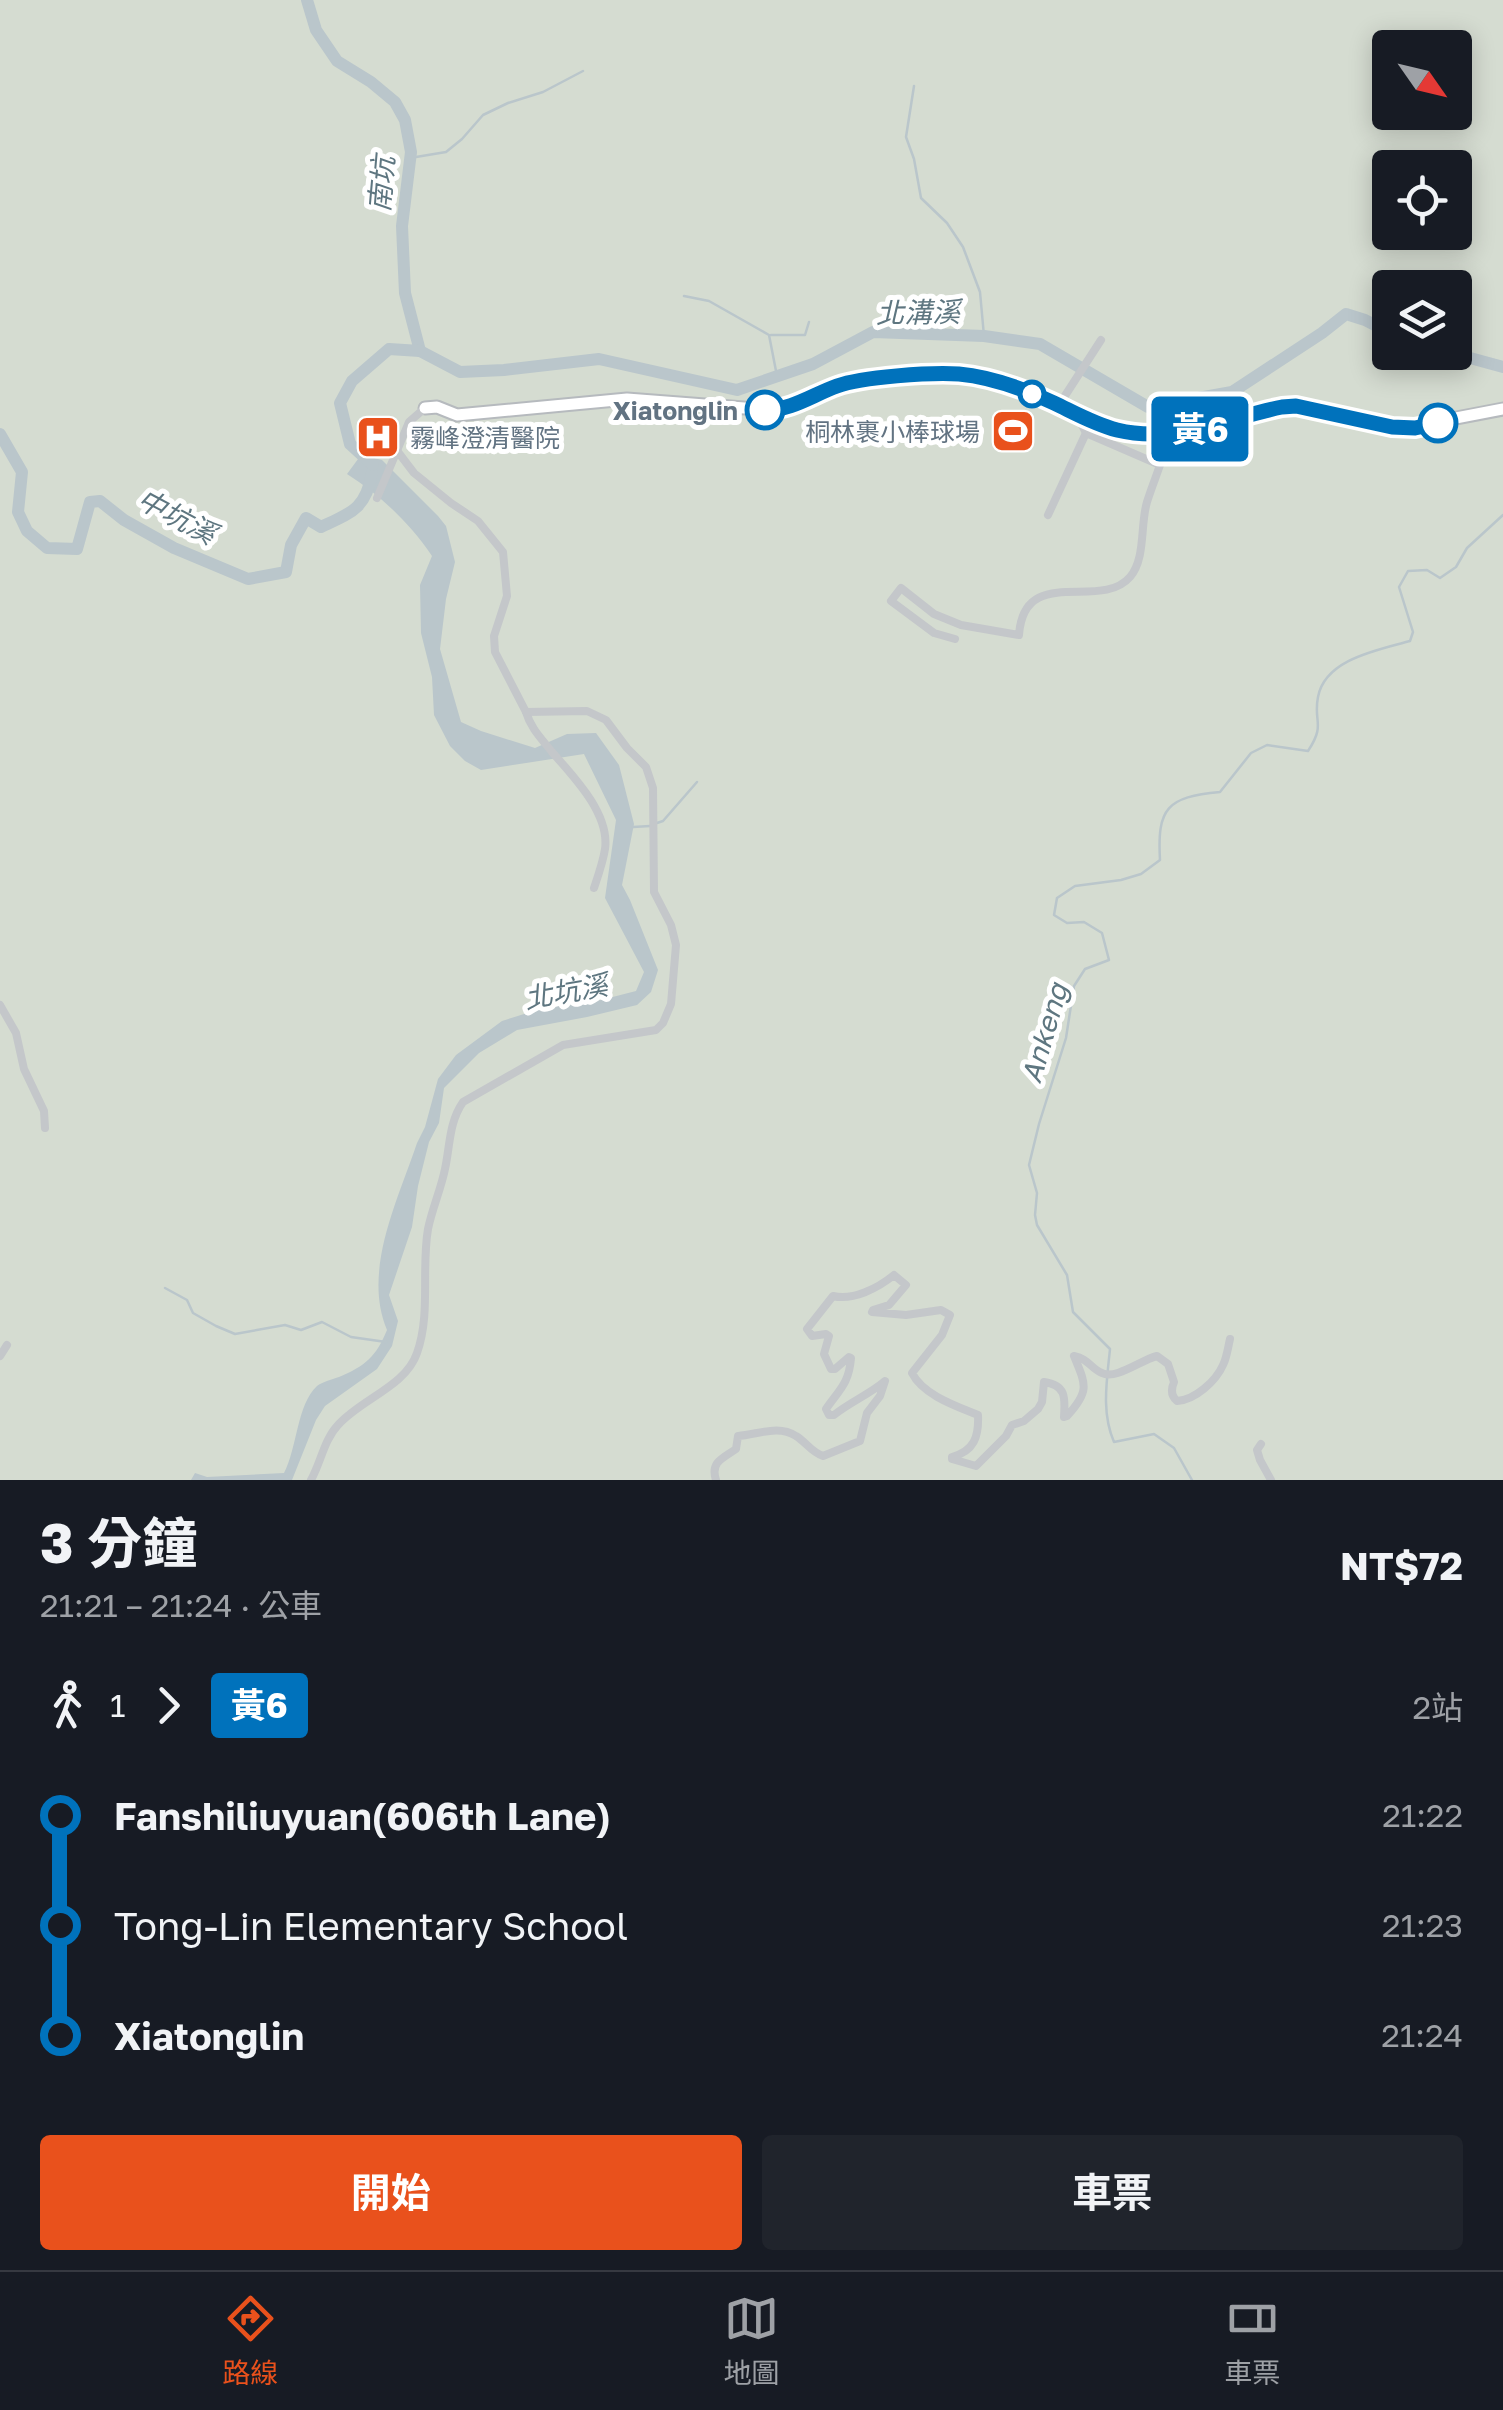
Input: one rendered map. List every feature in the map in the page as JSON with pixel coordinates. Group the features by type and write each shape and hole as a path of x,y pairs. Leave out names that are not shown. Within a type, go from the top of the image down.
{"street":[{"path":"1059,406 1099,342"},
{"path":"377,498 409,422 425,408 437,407 457,415 626,399 771,410 793,406 858,380 957,374 1015,386 1116,430 1165,434 1198,430 1282,407 1296,406 1404,428 1503,409"},
{"path":"955,639 934,633 891,601 901,588 934,614 961,625 1019,635 1020,618 1029,604 1042,596 1118,588 1136,566 1143,518 1160,465 1086,433 1077,416"},
{"path":"1048,515 1086,433"},
{"path":"395,455 478,521 503,552 508,596 494,636 495,652 530,725 592,804 604,830 605,848 594,888"},
{"path":"311,1480 336,1427 413,1363 421,1339 428,1231 456,1112 463,1102 563,1044 656,1030 671,1004 676,945 671,925 654,892 653,788 646,766 606,720 587,711 526,712"},
{"path":"0,1005 16,1034 24,1069 44,1111 45,1128"},
{"path":"716,1480 717,1461 736,1449 738,1436 760,1430 791,1432 823,1456 860,1440 867,1413 885,1381 830,1415 826,1410 843,1389 852,1358 836,1370 831,1369 824,1354 828,1336 812,1336 807,1329 833,1296 846,1299 894,1276 906,1285 890,1305 872,1312 906,1315 941,1310 950,1314 942,1335 912,1373 925,1388 978,1415 978,1430 971,1447 952,1457 976,1466 1012,1425 1031,1417 1038,1409 1044,1382 1056,1386 1064,1396 1067,1416 1082,1396 1085,1383 1074,1356 1086,1359 1103,1374 1112,1374 1156,1356 1168,1364 1174,1382 1173,1398 1189,1400 1223,1366 1230,1339"},
{"path":"0,1356 6,1345"},
{"path":"1262,1444 1257,1450 1272,1480"}],"shaded area":[{"path":"0,0 1503,0 1503,1480 0,1480"},
{"name":"北坑溪","path":"361,455 382,460 446,526 455,562 440,649 461,722 535,748 567,734 596,733 619,765 634,824 622,885 658,970 651,992 637,1005 517,1030 479,1053 444,1088 439,1123 429,1142 418,1186 412,1227 389,1295 398,1321 392,1346 377,1369 325,1406 292,1480 191,1480 195,1473 207,1477 284,1473 310,1394 319,1385 363,1364 379,1347 387,1330 378,1284 386,1236 438,1079 456,1055 502,1021 546,1007 636,991 644,972 605,898 616,820 584,754 481,770 450,746 434,715 432,677 421,633 420,585 432,556 394,510 347,474"}],"waterway":[{"name":"南坑","path":"307,0 316,30 337,61 395,102 405,120 411,152 402,226 405,293 420,351"},
{"path":"410,158 446,152 483,115 543,92 583,71"},
{"path":"914,86 906,137 921,198 947,223 963,247 980,292 984,336"},
{"path":"684,296 709,301 769,335 777,376"},
{"name":"北溝溪","path":"373,465 350,444 340,403 352,381 389,349 420,351 460,372 599,359 737,390 813,364 873,332 984,336 1040,344 1148,407 1232,392 1346,314 1372,324"},
{"path":"771,335 805,335 809,322"},
{"name":"北溝溪","path":"1472,359 1503,367"},
{"name":"中坑溪","path":"0,434 22,472 18,512 27,531 47,548 77,549 90,502 100,501 124,520 174,548 248,579 286,572 291,545 306,518 321,527 349,513 366,495 372,473"},
{"name":"Ankeng","path":"1192,1480 1174,1448 1154,1434 1114,1442 1106,1408 1110,1349 1073,1312 1067,1275 1037,1225 1037,1193 1029,1165 1066,1038 1074,986 1085,969 1109,960 1102,933 1084,922 1067,923 1054,915 1057,898 1075,886 1141,874 1160,860 1161,828 1169,808 1188,797 1220,792 1251,753 1267,745 1308,751 1318,729 1318,697 1331,673 1355,658 1410,641 1413,632 1399,587 1408,571 1427,570 1440,578 1456,567 1467,548 1503,515"},
{"path":"657,823 697,782"},
{"path":"633,827 650,826"},
{"path":"165,1288 187,1300 193,1313 235,1334 285,1325 301,1330 322,1322 351,1337 386,1342"}],"bus line":[{"name":"黃6","path":"765,410 793,406 858,380 957,374 1015,386 1077,416 1116,430 1148,434 1198,430 1258,412 1296,406 1392,427 1438,423"}],"place":[{"name":"Xiatonglin","path":"765,410"},
{"name":"桐林裹小棒球場","path":"1013,431"},
{"name":"霧峰澄清醫院","path":"378,437"}]}
